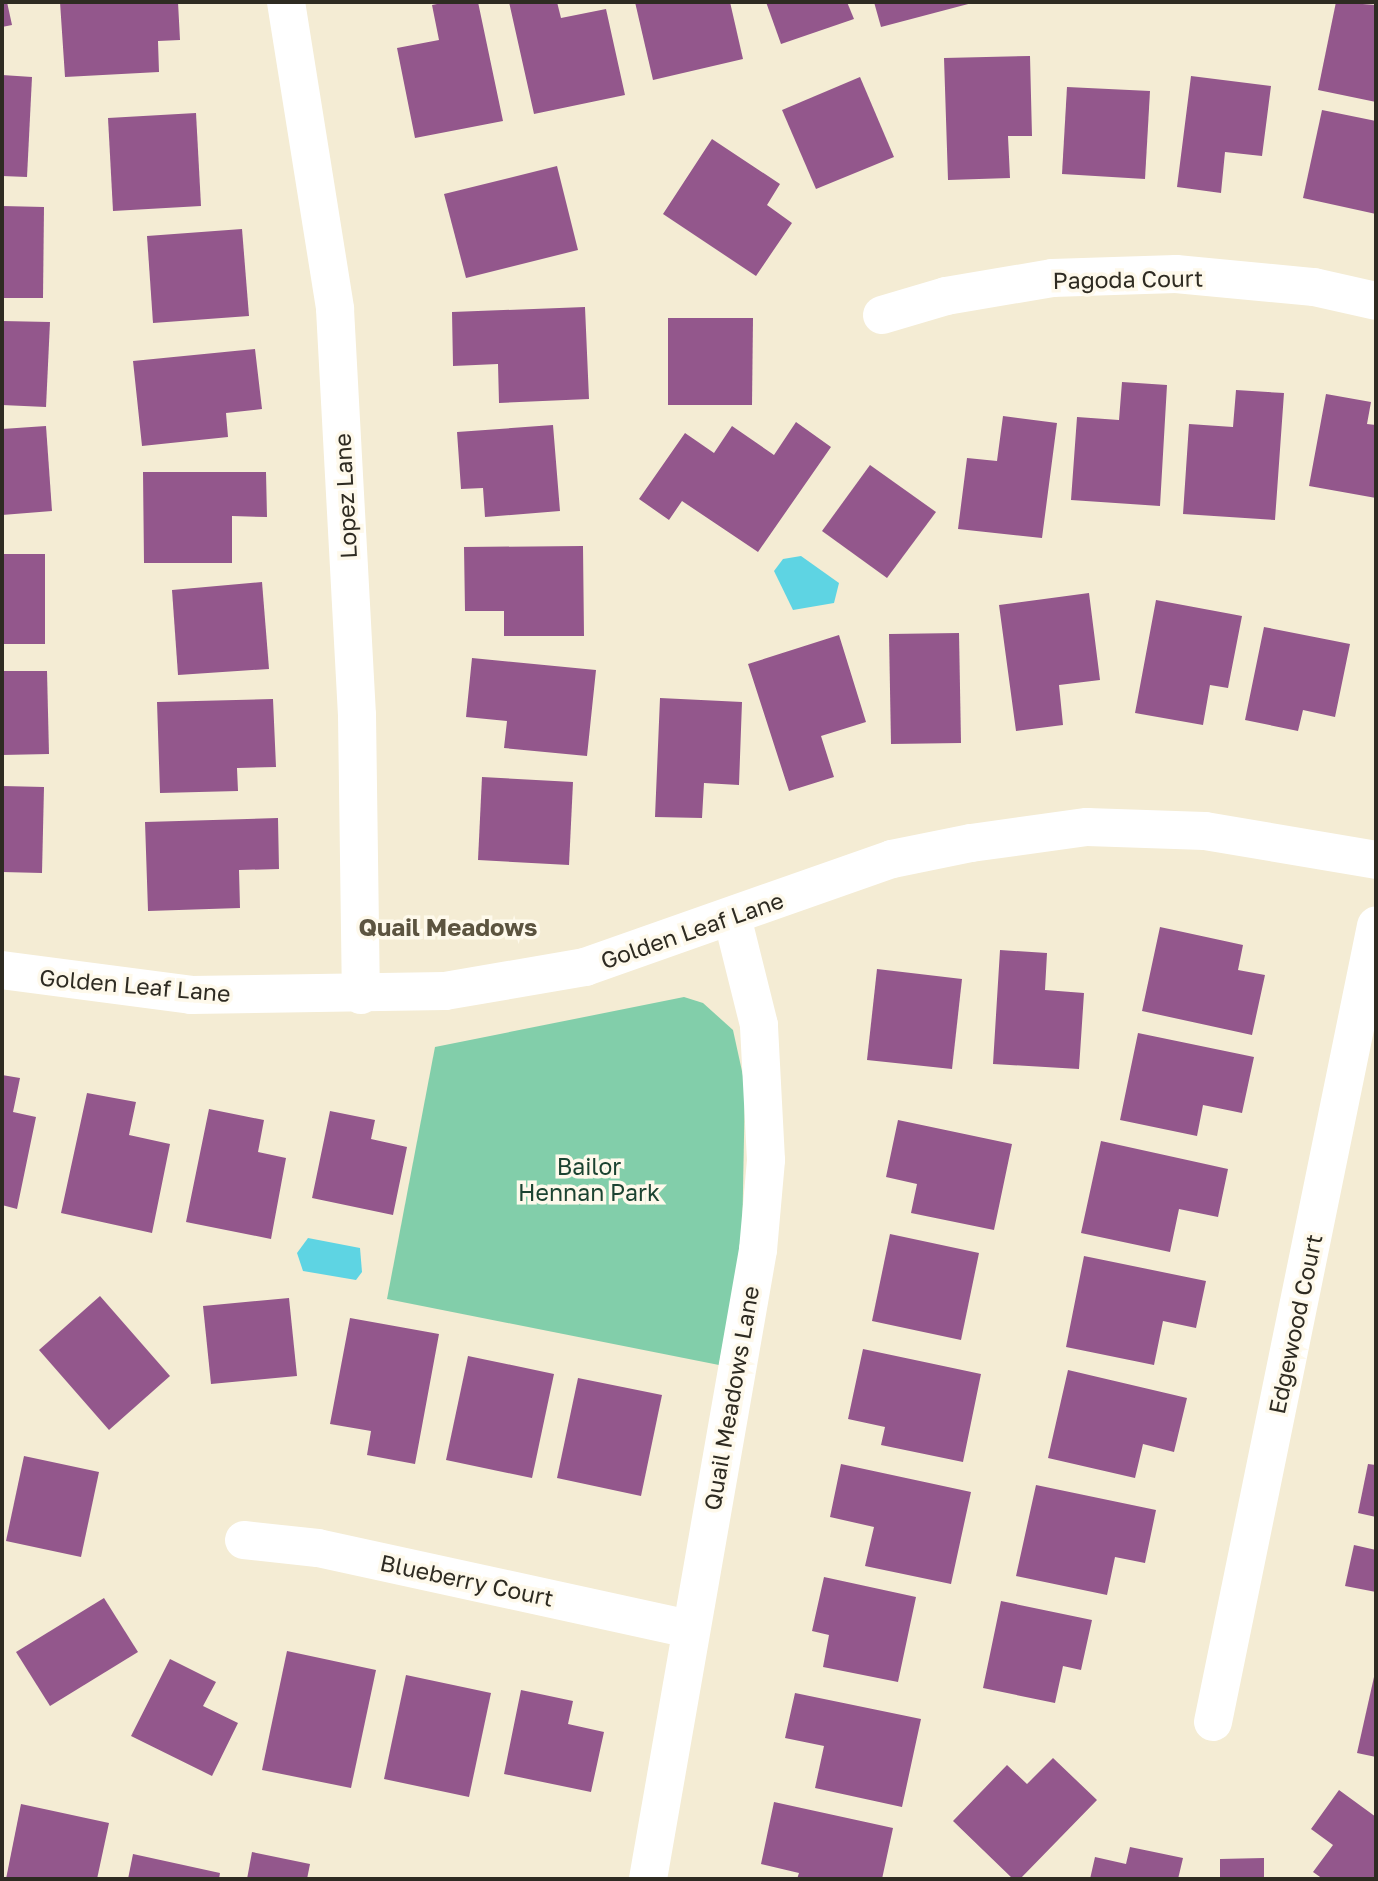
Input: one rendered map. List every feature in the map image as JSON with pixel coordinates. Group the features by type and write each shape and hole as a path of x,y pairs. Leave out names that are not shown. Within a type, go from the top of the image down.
{"street":[{"name":"Lopez Lane","path":"286,2 335,309 357,715 361,995"},
{"name":"Pagoda Court","path":"882,315 946,296 1052,278 1176,274 1314,287 1376,301"},
{"name":"Golden Leaf Lane","path":"2,970 191,995 361,995 444,991 584,967 892,859 1087,827 1206,831 1376,860"},
{"name":"Quail Meadows Lane","path":"648,1879 689,1629 758,1250 766,1160 759,1025 732,917"},
{"name":"Edgewood Court","path":"1213,1722 1376,926"},
{"name":"Blueberry Court","path":"244,1540 318,1548 689,1629"}],"green space":[{"name":"Bailor Hennan Park","path":"684,997 703,1003 733,1030 745,1085 742,1242 719,1365 387,1299 435,1047"}],"water":[{"path":"801,556 839,583 834,603 793,610 774,571 783,559"},
{"path":"308,1238 360,1248 362,1272 356,1280 303,1271 297,1253"}],"building":[{"path":"2,2 7,2 12,25 2,27"},
{"path":"60,2 178,2 180,40 158,41 159,72 65,77"},
{"path":"478,2 503,121 415,138 397,48 439,40 432,5"},
{"path":"509,2 557,2 561,18 606,9 625,95 534,114"},
{"path":"635,2 730,2 743,59 653,80"},
{"path":"766,2 847,2 854,19 781,44"},
{"path":"874,2 972,2 972,3 881,27"},
{"path":"1336,2 1376,5 1376,102 1318,90"},
{"path":"1030,56 1032,136 1008,136 1010,178 948,180 944,58"},
{"path":"2,75 32,77 27,177 2,176"},
{"path":"1191,76 1271,86 1262,156 1225,152 1221,193 1177,187"},
{"path":"860,77 894,157 816,189 782,110"},
{"path":"1067,87 1150,91 1145,179 1062,174"},
{"path":"1322,110 1376,121 1376,214 1303,198"},
{"path":"196,113 201,206 113,211 108,118"},
{"path":"712,139 780,184 767,205 792,223 756,276 663,214"},
{"path":"557,166 578,250 466,278 444,194"},
{"path":"2,206 44,207 43,298 2,298"},
{"path":"242,229 249,316 153,323 147,236"},
{"path":"585,307 589,399 499,403 498,364 453,366 452,312"},
{"path":"668,318 753,318 752,405 668,405"},
{"path":"2,321 50,322 46,407 2,405"},
{"path":"255,349 262,409 226,413 228,437 142,446 133,361"},
{"path":"1122,382 1167,385 1160,506 1071,500 1077,417 1119,420"},
{"path":"1236,390 1284,393 1275,520 1183,514 1189,424 1233,427"},
{"path":"1326,394 1371,402 1367,424 1376,425 1376,498 1309,486"},
{"path":"1003,416 1057,423 1042,538 958,529 967,458 997,461"},
{"path":"796,422 831,447 758,552 682,501 669,520 639,499 685,433 714,453 732,426 774,455"},
{"path":"553,425 560,511 485,517 483,488 461,489 457,432"},
{"path":"46,426 52,511 2,515 2,429"},
{"path":"870,465 936,512 887,578 822,531"},
{"path":"143,472 266,472 267,517 232,516 232,563 144,563"},
{"path":"583,546 584,636 504,636 504,611 465,611 464,547"},
{"path":"2,554 45,554 45,644 2,644"},
{"path":"262,582 269,669 178,675 172,590"},
{"path":"1089,593 1100,680 1059,685 1063,725 1016,731 999,605"},
{"path":"1156,600 1242,616 1228,688 1210,685 1203,725 1135,713"},
{"path":"1264,627 1350,644 1335,717 1303,710 1298,731 1245,720"},
{"path":"959,633 961,743 891,744 889,634"},
{"path":"839,635 866,722 821,736 834,777 789,791 748,664"},
{"path":"472,658 596,670 587,756 504,748 507,721 466,717"},
{"path":"2,671 47,671 49,754 2,755"},
{"path":"660,698 742,702 739,785 704,783 702,818 655,817"},
{"path":"273,699 276,767 237,768 238,791 160,793 157,702"},
{"path":"482,777 573,782 569,865 478,860"},
{"path":"2,786 44,787 42,873 2,872"},
{"path":"278,818 279,869 239,870 240,908 148,911 145,822"},
{"path":"1160,927 1243,945 1238,970 1265,975 1252,1035 1142,1011"},
{"path":"1000,950 1047,953 1045,990 1084,993 1079,1069 993,1064"},
{"path":"877,969 962,979 952,1069 867,1060"},
{"path":"1138,1033 1254,1057 1242,1113 1203,1105 1197,1136 1120,1120"},
{"path":"2,1075 20,1078 13,1112 36,1117 17,1209 2,1205"},
{"path":"87,1093 136,1102 129,1135 170,1144 152,1233 61,1213"},
{"path":"209,1109 264,1120 258,1152 286,1158 271,1239 186,1222"},
{"path":"330,1111 375,1120 371,1139 407,1147 393,1215 312,1198"},
{"path":"898,1120 1012,1144 994,1230 911,1213 917,1184 886,1177"},
{"path":"1101,1141 1228,1169 1218,1217 1179,1209 1170,1252 1081,1233"},
{"path":"890,1234 979,1253 961,1340 872,1321"},
{"path":"1084,1256 1206,1281 1196,1328 1163,1321 1154,1365 1066,1347"},
{"path":"100,1296 170,1376 109,1430 39,1350"},
{"path":"289,1298 297,1376 211,1384 203,1306"},
{"path":"350,1318 439,1334 415,1464 367,1455 371,1431 330,1424"},
{"path":"863,1349 981,1374 963,1462 881,1445 885,1427 848,1419"},
{"path":"468,1356 554,1374 532,1478 446,1460"},
{"path":"1068,1370 1187,1398 1174,1452 1143,1444 1135,1478 1048,1458"},
{"path":"578,1378 662,1395 641,1496 557,1478"},
{"path":"24,1456 99,1472 81,1557 6,1541"},
{"path":"841,1464 971,1492 951,1584 865,1566 874,1527 830,1517"},
{"path":"1368,1464 1376,1465 1376,1517 1358,1513"},
{"path":"1036,1485 1156,1510 1145,1563 1115,1557 1107,1595 1016,1576"},
{"path":"1354,1545 1376,1550 1376,1592 1345,1586"},
{"path":"824,1577 916,1597 898,1682 823,1667 829,1635 812,1631"},
{"path":"104,1598 138,1652 50,1706 16,1652"},
{"path":"1001,1601 1092,1620 1081,1670 1063,1666 1055,1703 983,1688"},
{"path":"287,1651 376,1670 351,1788 262,1770"},
{"path":"170,1659 216,1682 203,1706 238,1723 212,1776 131,1736"},
{"path":"1376,1668 1376,1757 1357,1753"},
{"path":"406,1675 491,1693 469,1797 384,1779"},
{"path":"521,1690 573,1701 568,1724 604,1732 591,1792 504,1774"},
{"path":"795,1693 921,1719 902,1807 815,1788 824,1746 785,1738"},
{"path":"1053,1758 1097,1800 1020,1879 1013,1879 953,1821 1007,1765 1027,1784"},
{"path":"1339,1790 1376,1817 1376,1879 1323,1879 1313,1872 1333,1845 1311,1829"},
{"path":"774,1802 893,1828 882,1879 797,1879 799,1873 761,1864"},
{"path":"21,1804 109,1823 97,1879 6,1879"},
{"path":"1130,1847 1183,1858 1178,1879 1090,1879 1095,1857 1126,1864"},
{"path":"252,1852 310,1864 307,1879 247,1879"},
{"path":"133,1854 220,1873 219,1879 128,1879"},
{"path":"1264,1858 1264,1877 1304,1879 1220,1879 1220,1859"}],"district":[{"name":"Quail Meadows","path":"448,927"}]}
